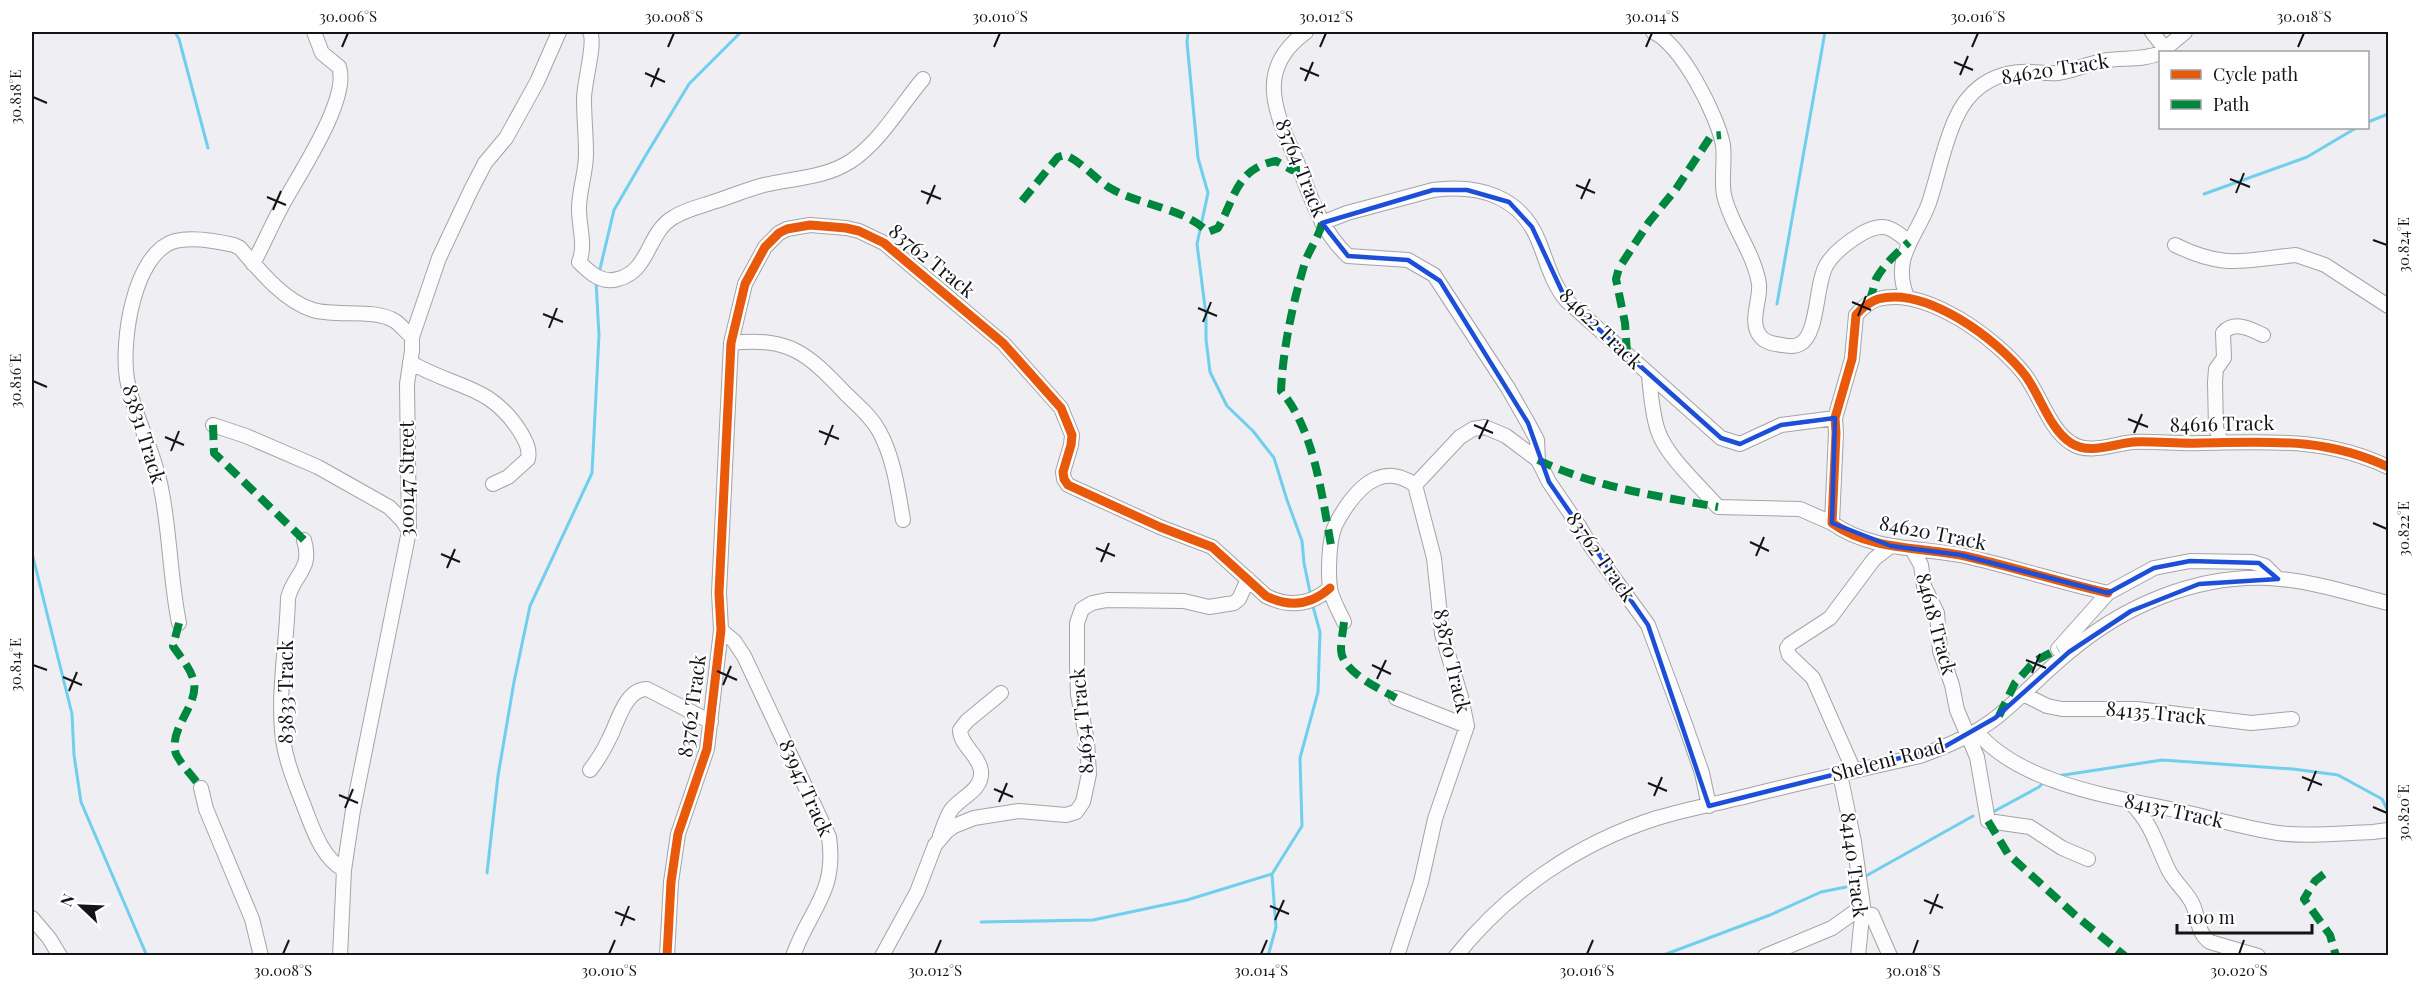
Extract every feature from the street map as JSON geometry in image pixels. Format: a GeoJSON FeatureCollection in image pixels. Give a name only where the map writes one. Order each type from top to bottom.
{"type":"FeatureCollection","features":[{"type":"Feature","properties":{"kind":"street"},"geometry":{"type":"LineString","coordinates":[[253,264],[283,204],[327,127],[340,84],[339,67],[322,53],[317,46],[314,32]]}},
{"type":"Feature","properties":{"kind":"street","name":"300147 Street"},"geometry":{"type":"LineString","coordinates":[[340,956],[344,870],[352,810],[409,531],[407,384],[412,337],[439,258],[471,190],[485,163],[507,138],[537,82],[558,32]]}},
{"type":"Feature","properties":{"kind":"street"},"geometry":{"type":"LineString","coordinates":[[590,32],[592,50],[587,66],[584,97],[586,154],[579,201],[579,220],[584,250],[579,262],[590,273],[603,280],[616,280],[630,276],[661,228],[671,218],[683,212],[763,186],[836,171],[868,148],[923,79]]}},
{"type":"Feature","properties":{"kind":"street","name":"83764 Track"},"geometry":{"type":"LineString","coordinates":[[1306,32],[1293,42],[1280,58],[1274,87],[1275,100],[1283,134],[1322,223],[1348,256],[1408,260],[1434,274],[1523,414],[1536,440],[1538,460]]}},
{"type":"Feature","properties":{"kind":"street"},"geometry":{"type":"LineString","coordinates":[[1653,32],[1670,43],[1683,58],[1717,125],[1723,147],[1724,195],[1756,269],[1759,286],[1756,324],[1763,339],[1777,345],[1788,346],[1800,344],[1806,339],[1812,327],[1822,274],[1836,253],[1871,229],[1880,226],[1887,227],[1909,242],[1901,265],[1901,275],[1907,297]]}},
{"type":"Feature","properties":{"kind":"street"},"geometry":{"type":"LineString","coordinates":[[2152,32],[2162,51]]}},
{"type":"Feature","properties":{"kind":"street"},"geometry":{"type":"LineString","coordinates":[[2163,51],[2185,32]]}},
{"type":"Feature","properties":{"kind":"street","name":"84620 Track"},"geometry":{"type":"LineString","coordinates":[[1909,242],[1927,209],[1954,120],[1970,94],[1978,87],[1989,80],[2020,72],[2067,71],[2103,61],[2138,58],[2159,53]]}},
{"type":"Feature","properties":{"kind":"street","name":"84622 Track"},"geometry":{"type":"LineString","coordinates":[[1322,223],[1347,213],[1433,189],[1467,190],[1498,196],[1515,205],[1532,227],[1551,277],[1566,300],[1721,438],[1734,444],[1746,442],[1781,425],[1834,418]]}},
{"type":"Feature","properties":{"kind":"street","name":"83762 Track"},"geometry":{"type":"LineString","coordinates":[[667,956],[671,882],[678,834],[707,750],[721,630],[719,593],[731,344],[745,284],[765,247],[779,233],[795,227],[810,225],[846,228],[874,237],[1004,343],[1061,408],[1072,435],[1063,472],[1068,485],[1160,527],[1212,547],[1266,596],[1275,600],[1303,604],[1312,601],[1330,588]]}},
{"type":"Feature","properties":{"kind":"street","name":"83831 Track"},"geometry":{"type":"LineString","coordinates":[[179,623],[160,485],[140,427],[127,378],[127,325],[135,295],[146,268],[155,254],[168,244],[187,240],[227,243],[240,248],[253,264],[293,299],[311,309],[327,313],[383,317],[394,321],[412,337]]}},
{"type":"Feature","properties":{"kind":"street"},"geometry":{"type":"LineString","coordinates":[[2175,245],[2226,262],[2304,256],[2325,265],[2388,306]]}},
{"type":"Feature","properties":{"kind":"street","name":"84616 Track"},"geometry":{"type":"LineString","coordinates":[[1834,418],[1852,359],[1856,315],[1866,305],[1877,299],[1907,297],[1942,310],[1979,332],[2012,360],[2030,382],[2054,424],[2067,440],[2076,446],[2086,449],[2133,442],[2266,440],[2311,443],[2350,451],[2388,466]]}},
{"type":"Feature","properties":{"kind":"street"},"geometry":{"type":"LineString","coordinates":[[2221,442],[2217,428],[2215,382],[2216,369],[2224,358],[2223,331],[2234,326],[2242,326],[2263,335]]}},
{"type":"Feature","properties":{"kind":"street"},"geometry":{"type":"LineString","coordinates":[[731,344],[753,341],[772,343],[803,353],[872,418],[889,457],[897,484],[903,520]]}},
{"type":"Feature","properties":{"kind":"street"},"geometry":{"type":"LineString","coordinates":[[410,362],[439,378],[480,392],[495,401],[517,427],[528,449],[528,459],[508,477],[493,484]]}},
{"type":"Feature","properties":{"kind":"street","name":"84620 Track"},"geometry":{"type":"LineString","coordinates":[[1649,376],[1654,419],[1665,447],[1718,507],[1800,509],[1845,531],[1891,546],[1983,560],[2108,593]]}},
{"type":"Feature","properties":{"kind":"street"},"geometry":{"type":"LineString","coordinates":[[1832,523],[1836,433],[1834,418]]}},
{"type":"Feature","properties":{"kind":"street"},"geometry":{"type":"LineString","coordinates":[[213,425],[246,436],[318,467],[389,507],[409,531]]}},
{"type":"Feature","properties":{"kind":"street","name":"83762 Track"},"geometry":{"type":"LineString","coordinates":[[1415,485],[1460,437],[1480,427],[1506,436],[1538,460],[1549,482],[1590,545],[1648,625],[1693,745],[1709,806]]}},
{"type":"Feature","properties":{"kind":"street"},"geometry":{"type":"LineString","coordinates":[[1344,622],[1330,588],[1333,531],[1341,515],[1354,495],[1371,480],[1395,476],[1415,485]]}},
{"type":"Feature","properties":{"kind":"street","name":"83870 Track"},"geometry":{"type":"LineString","coordinates":[[1397,956],[1421,882],[1441,799],[1467,726],[1461,697],[1442,634],[1434,558],[1415,485]]}},
{"type":"Feature","properties":{"kind":"street","name":"83833 Track"},"geometry":{"type":"LineString","coordinates":[[304,540],[308,559],[303,573],[292,586],[288,598],[283,675],[283,739],[288,765],[315,835],[335,865],[344,870]]}},
{"type":"Feature","properties":{"kind":"street","name":"84140 Track"},"geometry":{"type":"LineString","coordinates":[[1858,956],[1866,912],[1852,830],[1847,772],[1813,678],[1789,655],[1787,648],[1830,618],[1874,560],[1891,546]]}},
{"type":"Feature","properties":{"kind":"street","name":"84618 Track"},"geometry":{"type":"LineString","coordinates":[[1912,549],[1921,565],[1924,586],[1934,604],[1940,651],[1952,685],[1957,710],[1972,733],[1988,821],[2030,827],[2062,848],[2088,859]]}},
{"type":"Feature","properties":{"kind":"street"},"geometry":{"type":"LineString","coordinates":[[2058,649],[2108,593],[2154,568],[2190,561],[2259,563],[2271,570],[2278,579]]}},
{"type":"Feature","properties":{"kind":"street","name":"84634 Track"},"geometry":{"type":"LineString","coordinates":[[940,838],[954,826],[974,818],[1019,811],[1066,815],[1076,812],[1083,802],[1089,774],[1087,741],[1078,695],[1077,623],[1082,609],[1092,603],[1107,600],[1184,601],[1209,607],[1234,603],[1248,579]]}},
{"type":"Feature","properties":{"kind":"street","name":"Sheleni Road"},"geometry":{"type":"LineString","coordinates":[[1456,956],[1485,922],[1553,866],[1584,849],[1657,818],[1920,756],[1972,733],[1995,718],[2069,652],[2102,627],[2165,594],[2199,584],[2230,579],[2278,579],[2388,603]]}},
{"type":"Feature","properties":{"kind":"street","name":"83947 Track"},"geometry":{"type":"LineString","coordinates":[[721,630],[734,641],[744,656],[829,837],[832,854],[830,877],[793,956]]}},
{"type":"Feature","properties":{"kind":"street"},"geometry":{"type":"LineString","coordinates":[[590,770],[605,748],[625,706],[640,690],[647,689],[711,722]]}},
{"type":"Feature","properties":{"kind":"street"},"geometry":{"type":"LineString","coordinates":[[882,956],[917,892],[931,854],[952,809],[974,790],[981,779],[980,765],[960,736],[960,730],[1001,693]]}},
{"type":"Feature","properties":{"kind":"street","name":"84135 Track"},"geometry":{"type":"LineString","coordinates":[[2024,694],[2047,706],[2062,709],[2138,708],[2251,723],[2292,719]]}},
{"type":"Feature","properties":{"kind":"street"},"geometry":{"type":"LineString","coordinates":[[1396,698],[1467,726]]}},
{"type":"Feature","properties":{"kind":"street","name":"84137 Track"},"geometry":{"type":"LineString","coordinates":[[1972,733],[2020,765],[2081,790],[2129,802],[2279,833],[2388,830]]}},
{"type":"Feature","properties":{"kind":"street"},"geometry":{"type":"LineString","coordinates":[[201,788],[206,809],[252,919],[261,956]]}},
{"type":"Feature","properties":{"kind":"street"},"geometry":{"type":"LineString","coordinates":[[2129,802],[2149,825],[2168,870],[2192,903],[2202,935],[2211,942],[2259,956]]}},
{"type":"Feature","properties":{"kind":"street"},"geometry":{"type":"LineString","coordinates":[[1765,956],[1866,912],[1890,956]]}},
{"type":"Feature","properties":{"kind":"street"},"geometry":{"type":"LineString","coordinates":[[32,918],[50,938],[60,956]]}},
{"type":"Feature","properties":{"kind":"highlighted area"},"geometry":{"type":"Polygon","coordinates":[[[1433,190],[1467,190],[1509,202],[1532,227],[1566,300],[1721,438],[1740,444],[1781,425],[1835,418],[1832,523],[1891,546],[1961,555],[2108,593],[2154,568],[2190,561],[2259,563],[2278,579],[2199,584],[2131,611],[2069,652],[1995,718],[1944,747],[1709,806],[1648,625],[1549,482],[1528,423],[1440,281],[1408,260],[1348,256],[1322,223],[1433,190]]]}},
{"type":"Feature","properties":{"kind":"waterway"},"geometry":{"type":"LineString","coordinates":[[175,32],[179,39],[208,148]]}},
{"type":"Feature","properties":{"kind":"waterway"},"geometry":{"type":"LineString","coordinates":[[599,273],[614,210],[646,155],[689,84],[741,32]]}},
{"type":"Feature","properties":{"kind":"waterway"},"geometry":{"type":"LineString","coordinates":[[1188,32],[1198,158],[1208,193],[1197,244],[1210,372],[1227,406],[1253,431],[1274,458],[1302,541],[1311,597]]}},
{"type":"Feature","properties":{"kind":"waterway"},"geometry":{"type":"LineString","coordinates":[[1777,304],[1825,32]]}},
{"type":"Feature","properties":{"kind":"waterway"},"geometry":{"type":"LineString","coordinates":[[2369,122],[2388,114]]}},
{"type":"Feature","properties":{"kind":"waterway"},"geometry":{"type":"LineString","coordinates":[[2204,194],[2307,157],[2354,129]]}},
{"type":"Feature","properties":{"kind":"waterway"},"geometry":{"type":"LineString","coordinates":[[487,873],[498,776],[530,606],[592,473],[599,335],[596,282]]}},
{"type":"Feature","properties":{"kind":"waterway"},"geometry":{"type":"LineString","coordinates":[[32,553],[72,714],[74,755],[81,802],[147,956]]}},
{"type":"Feature","properties":{"kind":"waterway"},"geometry":{"type":"LineString","coordinates":[[981,922],[1093,920],[1187,900],[1272,874],[1302,826],[1300,758],[1318,692],[1320,632],[1312,603]]}},
{"type":"Feature","properties":{"kind":"waterway"},"geometry":{"type":"LineString","coordinates":[[2057,776],[2162,760],[2293,769],[2338,775],[2382,799],[2388,811]]}},
{"type":"Feature","properties":{"kind":"waterway"},"geometry":{"type":"LineString","coordinates":[[1991,813],[2044,782]]}},
{"type":"Feature","properties":{"kind":"waterway"},"geometry":{"type":"LineString","coordinates":[[1864,877],[1973,816]]}},
{"type":"Feature","properties":{"kind":"waterway"},"geometry":{"type":"LineString","coordinates":[[1268,956],[1276,927],[1272,875]]}},
{"type":"Feature","properties":{"kind":"waterway"},"geometry":{"type":"LineString","coordinates":[[1661,956],[1770,915],[1821,892],[1846,887]]}},
{"type":"Feature","properties":{"kind":"marked path"},"geometry":{"type":"LineString","coordinates":[[1627,353],[1625,323],[1616,279],[1619,268],[1711,136],[1721,135]]}},
{"type":"Feature","properties":{"kind":"marked path"},"geometry":{"type":"LineString","coordinates":[[1022,201],[1058,157],[1065,155],[1110,188],[1186,217],[1208,232],[1218,228],[1238,186],[1252,170],[1276,161],[1292,170],[1300,170]]}},
{"type":"Feature","properties":{"kind":"marked path"},"geometry":{"type":"LineString","coordinates":[[1322,223],[1305,262],[1296,293],[1286,342],[1281,391],[1301,424],[1309,444],[1320,485],[1331,545]]}},
{"type":"Feature","properties":{"kind":"marked path"},"geometry":{"type":"LineString","coordinates":[[1868,302],[1879,274],[1909,242]]}},
{"type":"Feature","properties":{"kind":"marked path"},"geometry":{"type":"LineString","coordinates":[[213,425],[214,453],[304,540]]}},
{"type":"Feature","properties":{"kind":"marked path"},"geometry":{"type":"LineString","coordinates":[[1538,460],[1604,484],[1718,507]]}},
{"type":"Feature","properties":{"kind":"marked path"},"geometry":{"type":"LineString","coordinates":[[1344,622],[1341,650],[1348,666],[1363,679],[1396,698]]}},
{"type":"Feature","properties":{"kind":"marked path"},"geometry":{"type":"LineString","coordinates":[[179,623],[173,646],[191,673],[194,692],[176,736],[176,754],[201,788]]}},
{"type":"Feature","properties":{"kind":"marked path"},"geometry":{"type":"LineString","coordinates":[[1999,716],[2015,683],[2035,661],[2058,649]]}},
{"type":"Feature","properties":{"kind":"marked path"},"geometry":{"type":"LineString","coordinates":[[1988,821],[2008,854],[2075,915],[2125,956]]}},
{"type":"Feature","properties":{"kind":"marked path"},"geometry":{"type":"LineString","coordinates":[[2324,874],[2315,881],[2304,899],[2330,935],[2336,956]]}},
{"type":"Feature","properties":{"kind":"cycle path"},"geometry":{"type":"LineString","coordinates":[[667,956],[671,882],[678,834],[707,749],[721,630],[719,593],[731,343],[745,284],[765,247],[779,233],[787,229],[810,225],[846,228],[859,231],[884,243],[1003,343],[1061,408],[1072,435],[1063,472],[1068,485],[1160,527],[1212,547],[1266,596],[1275,600],[1300,603],[1315,598],[1330,588]]}},
{"type":"Feature","properties":{"kind":"cycle path"},"geometry":{"type":"LineString","coordinates":[[2108,593],[1965,556],[1897,547],[1863,539],[1832,523],[1835,418],[1852,359],[1856,315],[1863,308],[1878,299],[1897,297],[1917,300],[1959,319],[1979,332],[2013,361],[2025,375],[2057,430],[2071,443],[2078,446],[2101,448],[2133,442],[2296,443],[2342,450],[2388,467]]}}]}
